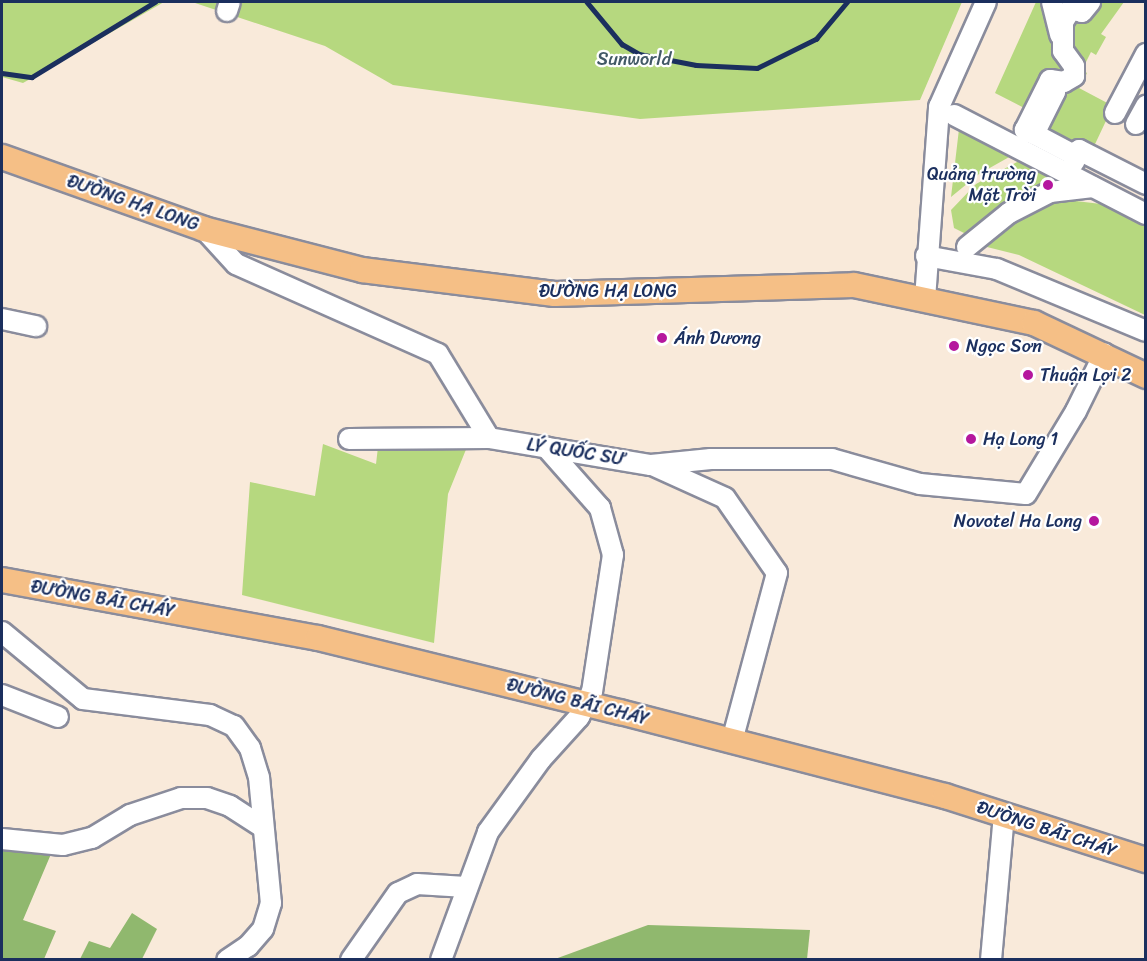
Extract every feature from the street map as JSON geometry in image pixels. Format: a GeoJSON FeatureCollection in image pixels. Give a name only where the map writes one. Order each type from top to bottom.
{"type":"FeatureCollection","features":[{"type":"Feature","properties":{"kind":"main road","name":"ĐƯỜNG HẠ LONG"},"geometry":{"type":"LineString","coordinates":[[2,157],[204,229],[362,270],[555,294],[854,285],[1034,323],[1104,354],[1146,376]]}},
{"type":"Feature","properties":{"kind":"main road","name":"ĐƯỜNG BÃI CHÁY"},"geometry":{"type":"LineString","coordinates":[[2,580],[318,638],[945,796],[1146,860]]}},
{"type":"Feature","properties":{"kind":"street"},"geometry":{"type":"LineString","coordinates":[[925,299],[926,256],[939,107],[986,2]]}},
{"type":"Feature","properties":{"kind":"street"},"geometry":{"type":"LineString","coordinates":[[1052,2],[1066,59],[1074,66],[1074,76],[1064,82],[1055,78],[1048,84],[1025,130],[1028,132],[1050,90],[1054,92],[1034,134],[1076,156]]}},
{"type":"Feature","properties":{"kind":"street"},"geometry":{"type":"LineString","coordinates":[[1060,35],[1070,5],[1083,12],[1090,2]]}},
{"type":"Feature","properties":{"kind":"street"},"geometry":{"type":"LineString","coordinates":[[1131,115],[1146,54]]}},
{"type":"Feature","properties":{"kind":"street"},"geometry":{"type":"LineString","coordinates":[[1131,115],[1146,78]]}},
{"type":"Feature","properties":{"kind":"street"},"geometry":{"type":"LineString","coordinates":[[954,115],[1146,214]]}},
{"type":"Feature","properties":{"kind":"street"},"geometry":{"type":"LineString","coordinates":[[1069,175],[1078,150],[1137,180],[1117,200]]}},
{"type":"Feature","properties":{"kind":"street"},"geometry":{"type":"LineString","coordinates":[[967,247],[1009,213],[1050,192],[1093,187]]}},
{"type":"Feature","properties":{"kind":"street"},"geometry":{"type":"LineString","coordinates":[[204,229],[236,264],[438,354],[489,438]]}},
{"type":"Feature","properties":{"kind":"street"},"geometry":{"type":"LineString","coordinates":[[926,256],[997,269],[1146,332]]}},
{"type":"Feature","properties":{"kind":"street"},"geometry":{"type":"LineString","coordinates":[[2,319],[36,326]]}},
{"type":"Feature","properties":{"kind":"street","name":"LÝ QUỐC SƯ"},"geometry":{"type":"LineString","coordinates":[[349,439],[489,438],[651,465],[711,459],[832,459],[920,484],[1026,494],[1076,411],[1104,354]]}},
{"type":"Feature","properties":{"kind":"street"},"geometry":{"type":"LineString","coordinates":[[441,960],[488,832],[502,810],[586,704],[592,692],[613,555],[600,508],[546,447]]}},
{"type":"Feature","properties":{"kind":"street"},"geometry":{"type":"LineString","coordinates":[[651,465],[725,498],[777,573],[732,741]]}},
{"type":"Feature","properties":{"kind":"street"},"geometry":{"type":"LineString","coordinates":[[2,632],[83,699],[210,715],[234,726],[250,748],[259,777],[261,826],[269,860],[271,903],[263,928],[248,946],[227,960]]}},
{"type":"Feature","properties":{"kind":"street"},"geometry":{"type":"LineString","coordinates":[[2,695],[58,717]]}},
{"type":"Feature","properties":{"kind":"street"},"geometry":{"type":"LineString","coordinates":[[2,839],[63,845],[92,838],[130,815],[182,798],[207,798],[230,806],[261,826]]}},
{"type":"Feature","properties":{"kind":"street"},"geometry":{"type":"LineString","coordinates":[[991,960],[1004,815]]}},
{"type":"Feature","properties":{"kind":"street"},"geometry":{"type":"LineString","coordinates":[[351,960],[398,892],[417,884],[466,887]]}},
{"type":"Feature","properties":{"kind":"green space"},"geometry":{"type":"Polygon","coordinates":[[[2,2],[164,2],[23,83],[2,77],[2,2]]]}},
{"type":"Feature","properties":{"kind":"green space","name":"Sunworld"},"geometry":{"type":"Polygon","coordinates":[[[192,2],[962,2],[920,100],[640,119],[393,85],[325,46],[192,2]]]}},
{"type":"Feature","properties":{"kind":"green space"},"geometry":{"type":"Polygon","coordinates":[[[1036,2],[1124,2],[1101,34],[1106,37],[1096,55],[1091,52],[1082,70],[1087,73],[1079,88],[1113,106],[1088,159],[1037,132],[1030,111],[995,93],[1036,2]]]}},
{"type":"Feature","properties":{"kind":"green space"},"geometry":{"type":"Polygon","coordinates":[[[959,129],[1011,156],[979,174],[951,197],[959,129]]]}},
{"type":"Feature","properties":{"kind":"green space"},"geometry":{"type":"Polygon","coordinates":[[[1019,161],[1048,176],[1053,180],[1050,185],[1004,204],[970,236],[954,228],[951,210],[976,184],[1019,161]]]}},
{"type":"Feature","properties":{"kind":"green space"},"geometry":{"type":"Polygon","coordinates":[[[1059,199],[1101,204],[1145,224],[1145,315],[1019,255],[979,245],[1012,218],[1059,199]]]}},
{"type":"Feature","properties":{"kind":"green space"},"geometry":{"type":"Polygon","coordinates":[[[323,444],[376,464],[378,447],[467,447],[448,494],[434,643],[242,595],[250,482],[315,496],[323,444]]]}},
{"type":"Feature","properties":{"kind":"green space"},"geometry":{"type":"Polygon","coordinates":[[[2,839],[51,854],[23,920],[56,931],[44,959],[2,959],[2,839]]]}},
{"type":"Feature","properties":{"kind":"green space"},"geometry":{"type":"Polygon","coordinates":[[[132,913],[157,929],[142,959],[80,959],[89,941],[110,948],[132,913]]]}},
{"type":"Feature","properties":{"kind":"green space"},"geometry":{"type":"Polygon","coordinates":[[[648,925],[810,930],[807,959],[555,959],[648,925]]]}},
{"type":"Feature","properties":{"kind":"railway"},"geometry":{"type":"LineString","coordinates":[[2,73],[32,77],[155,2]]}},
{"type":"Feature","properties":{"kind":"railway"},"geometry":{"type":"LineString","coordinates":[[587,2],[622,44],[639,54],[696,65],[757,68],[816,39],[847,2]]}},
{"type":"Feature","properties":{"kind":"place","name":"Quảng trường Mặt Trời"},"geometry":{"type":"Point","coordinates":[1048,185]}},
{"type":"Feature","properties":{"kind":"place","name":"Ánh Dương"},"geometry":{"type":"Point","coordinates":[662,338]}},
{"type":"Feature","properties":{"kind":"place","name":"Ngọc Sơn"},"geometry":{"type":"Point","coordinates":[954,346]}},
{"type":"Feature","properties":{"kind":"place","name":"Thuận Lợi 2"},"geometry":{"type":"Point","coordinates":[1028,375]}},
{"type":"Feature","properties":{"kind":"place","name":"Hạ Long 1"},"geometry":{"type":"Point","coordinates":[971,439]}},
{"type":"Feature","properties":{"kind":"place","name":"Novotel Ha Long"},"geometry":{"type":"Point","coordinates":[1094,521]}}]}
